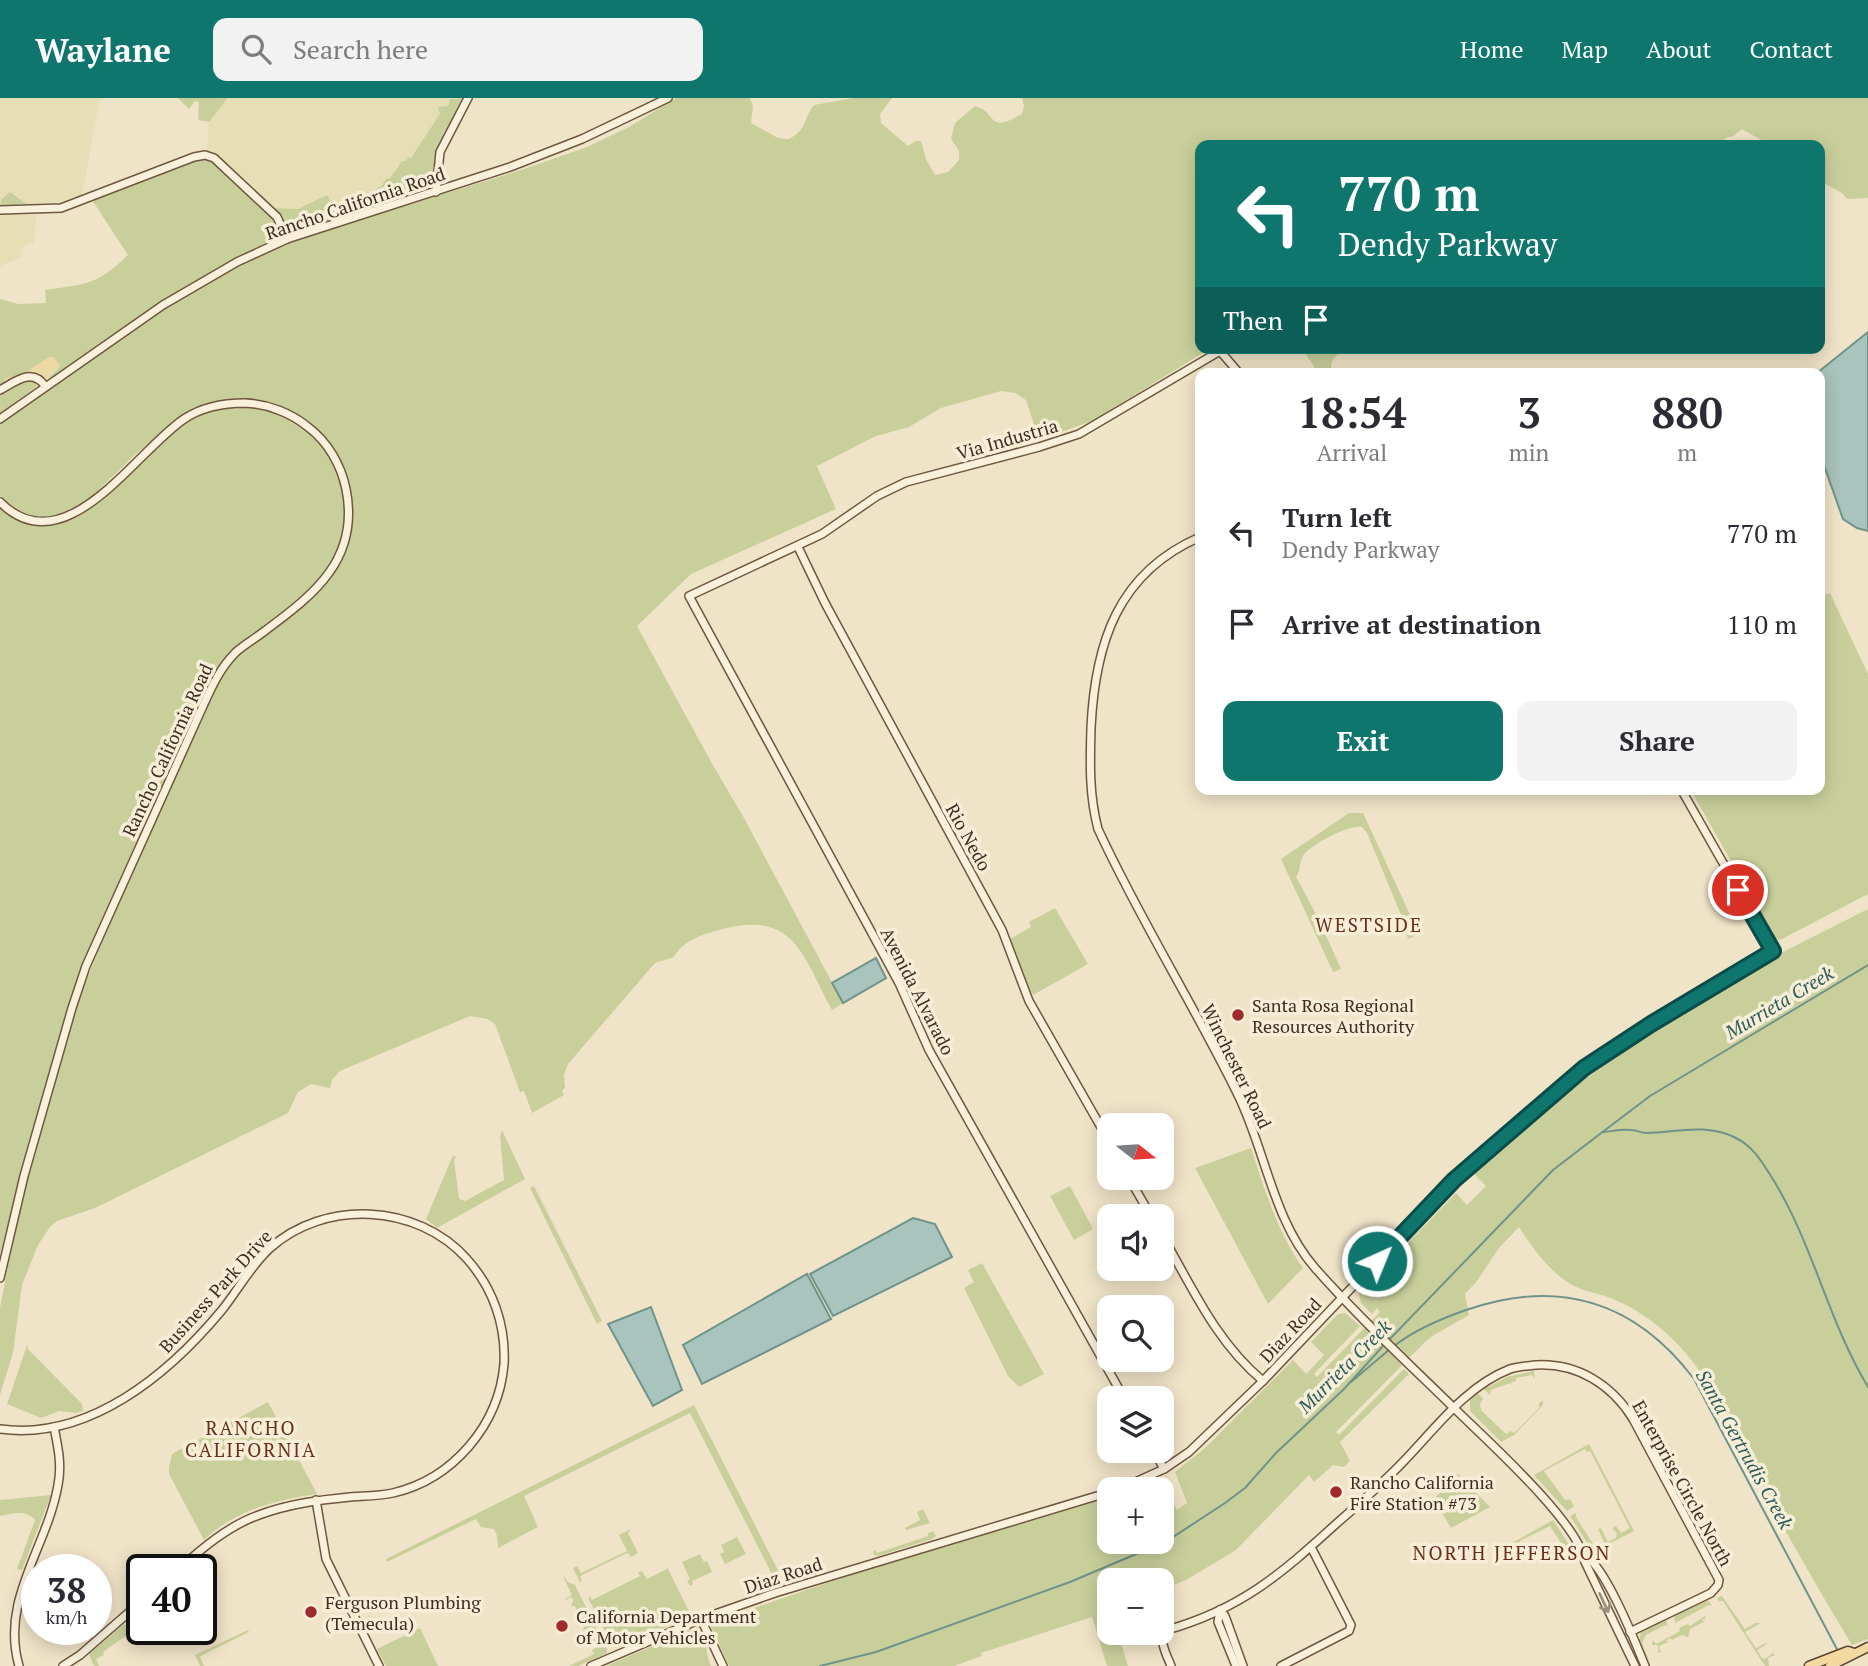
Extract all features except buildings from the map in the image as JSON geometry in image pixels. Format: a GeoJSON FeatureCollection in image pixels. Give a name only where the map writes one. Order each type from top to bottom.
{"type":"FeatureCollection","features":[{"type":"Feature","properties":{"kind":"main road"},"geometry":{"type":"LineString","coordinates":[[1809,1666],[1850,1658],[1849,1653],[1868,1647]]}},
{"type":"Feature","properties":{"kind":"street"},"geometry":{"type":"LineString","coordinates":[[436,192],[440,152],[468,98]]}},
{"type":"Feature","properties":{"kind":"street","name":"Rancho California Road"},"geometry":{"type":"LineString","coordinates":[[0,419],[188,289],[237,262],[287,239],[551,152],[668,98]]}},
{"type":"Feature","properties":{"kind":"street"},"geometry":{"type":"LineString","coordinates":[[0,210],[61,208],[205,155],[214,158],[277,217],[287,239]]}},
{"type":"Feature","properties":{"kind":"street","name":"Via Industria"},"geometry":{"type":"LineString","coordinates":[[689,596],[798,547],[877,496],[906,482],[1030,450],[1079,434],[1215,354]]}},
{"type":"Feature","properties":{"kind":"street","name":"Via Industria"},"geometry":{"type":"LineString","coordinates":[[1223,354],[1235,368]]}},
{"type":"Feature","properties":{"kind":"street"},"geometry":{"type":"LineString","coordinates":[[0,390],[29,376],[39,378],[45,386]]}},
{"type":"Feature","properties":{"kind":"street","name":"Rancho California Road"},"geometry":{"type":"LineString","coordinates":[[0,502],[15,514],[32,521],[49,522],[68,518],[88,505],[186,418],[216,406],[248,403],[287,414],[314,432],[328,447],[341,471],[348,506],[344,543],[328,576],[302,603],[234,654],[215,680],[203,706],[86,966],[24,1176],[0,1278]]}},
{"type":"Feature","properties":{"kind":"street","name":"Winchester Road"},"geometry":{"type":"LineString","coordinates":[[1195,540],[1169,554],[1139,580],[1119,607],[1106,635],[1098,662],[1089,772],[1098,829],[1238,1095],[1289,1229],[1308,1260],[1545,1500],[1584,1554],[1591,1559],[1645,1666]]}},
{"type":"Feature","properties":{"kind":"street","name":"Rio Nedo"},"geometry":{"type":"LineString","coordinates":[[798,547],[825,603],[1002,930],[1029,1001],[1097,1120]]}},
{"type":"Feature","properties":{"kind":"street","name":"Avenida Alvarado"},"geometry":{"type":"LineString","coordinates":[[689,596],[897,979],[929,1050],[1117,1386]]}},
{"type":"Feature","properties":{"kind":"street","name":"Diaz Road"},"geometry":{"type":"LineString","coordinates":[[1146,1477],[1189,1452],[1263,1381],[1454,1180],[1584,1068],[1651,1024],[1773,951],[1684,795]]}},
{"type":"Feature","properties":{"kind":"street","name":"Business Park Drive"},"geometry":{"type":"LineString","coordinates":[[0,1429],[54,1427],[87,1417],[155,1378],[187,1349],[269,1250],[285,1237],[316,1222],[351,1214],[383,1215],[421,1226],[442,1237],[462,1254],[479,1274],[492,1297],[499,1315],[504,1358],[495,1404],[485,1424],[459,1458],[421,1483],[393,1493],[316,1500],[291,1505],[248,1520],[225,1531],[197,1554]]}},
{"type":"Feature","properties":{"kind":"street"},"geometry":{"type":"LineString","coordinates":[[1174,1257],[1219,1334],[1236,1356],[1263,1381]]}},
{"type":"Feature","properties":{"kind":"street","name":"Enterprise Circle North"},"geometry":{"type":"LineString","coordinates":[[1454,1409],[1479,1385],[1502,1372],[1514,1367],[1542,1365],[1585,1374],[1616,1396],[1626,1407],[1719,1580],[1718,1586],[1711,1593],[1630,1632]]}},
{"type":"Feature","properties":{"kind":"street"},"geometry":{"type":"LineString","coordinates":[[1171,1666],[1161,1638],[1163,1633],[1244,1599],[1266,1585],[1396,1469],[1454,1409]]}},
{"type":"Feature","properties":{"kind":"street"},"geometry":{"type":"LineString","coordinates":[[19,1666],[13,1632],[16,1611],[22,1586],[51,1513],[59,1485],[61,1459],[54,1427]]}},
{"type":"Feature","properties":{"kind":"street"},"geometry":{"type":"LineString","coordinates":[[1161,1463],[1164,1469]]}},
{"type":"Feature","properties":{"kind":"street","name":"Diaz Road"},"geometry":{"type":"LineString","coordinates":[[592,1666],[702,1619],[874,1562],[1097,1496]]}},
{"type":"Feature","properties":{"kind":"street"},"geometry":{"type":"LineString","coordinates":[[316,1500],[326,1559],[379,1666]]}},
{"type":"Feature","properties":{"kind":"street"},"geometry":{"type":"LineString","coordinates":[[1281,1666],[1349,1631],[1350,1619],[1311,1547]]}},
{"type":"Feature","properties":{"kind":"street","name":"Winchester Road"},"geometry":{"type":"LineString","coordinates":[[1584,1554],[1585,1563],[1635,1666]]}},
{"type":"Feature","properties":{"kind":"street"},"geometry":{"type":"LineString","coordinates":[[1220,1610],[1218,1622],[1236,1666]]}},
{"type":"Feature","properties":{"kind":"street"},"geometry":{"type":"LineString","coordinates":[[1220,1610],[1225,1616],[1243,1666]]}},
{"type":"Feature","properties":{"kind":"street"},"geometry":{"type":"LineString","coordinates":[[63,1666],[80,1655],[126,1615]]}},
{"type":"Feature","properties":{"kind":"street"},"geometry":{"type":"LineString","coordinates":[[702,1619],[723,1666]]}},
{"type":"Feature","properties":{"kind":"shaded area"},"geometry":{"type":"Polygon","coordinates":[[[0,98],[100,98],[82,195],[59,202],[27,204],[15,194],[4,195],[0,200],[0,98]]]}},
{"type":"Feature","properties":{"kind":"shaded area"},"geometry":{"type":"Polygon","coordinates":[[[228,98],[453,98],[411,158],[397,166],[389,179],[385,178],[381,188],[377,187],[356,202],[346,200],[332,203],[327,195],[298,209],[270,208],[214,153],[207,152],[209,122],[228,98]]]}},
{"type":"Feature","properties":{"kind":"shaded area"},"geometry":{"type":"Polygon","coordinates":[[[0,215],[35,215],[36,220],[34,242],[23,247],[21,257],[0,266],[0,215]]]}},
{"type":"Feature","properties":{"kind":"green space"},"geometry":{"type":"Polygon","coordinates":[[[178,98],[228,98],[209,122],[198,120],[199,102],[195,101],[189,109],[178,98]]]}},
{"type":"Feature","properties":{"kind":"green space"},"geometry":{"type":"Polygon","coordinates":[[[466,98],[437,152],[433,183],[427,191],[296,233],[270,208],[298,209],[327,195],[331,202],[336,204],[366,196],[381,187],[402,161],[411,158],[440,114],[438,107],[448,106],[450,99],[466,98]]]}},
{"type":"Feature","properties":{"kind":"green space"},"geometry":{"type":"Polygon","coordinates":[[[676,98],[750,98],[753,106],[751,123],[778,138],[789,139],[802,127],[814,105],[853,98],[892,98],[880,114],[881,123],[908,146],[921,141],[926,159],[935,175],[948,172],[959,160],[959,151],[951,139],[955,123],[975,106],[997,122],[1011,120],[1022,114],[1022,98],[1868,98],[1868,198],[1847,199],[1825,184],[1825,140],[1761,140],[1742,129],[1724,140],[1195,140],[1195,354],[1201,354],[1092,421],[1039,440],[1026,400],[1015,393],[1001,391],[941,408],[909,427],[876,436],[817,466],[815,462],[836,509],[691,574],[637,626],[843,1003],[832,1010],[803,955],[793,942],[780,932],[764,926],[744,925],[699,937],[682,947],[674,957],[655,963],[568,1064],[564,1075],[564,1095],[532,1113],[524,1091],[520,1092],[495,1024],[487,1019],[470,1016],[340,1071],[332,1080],[330,1088],[311,1084],[298,1092],[288,1113],[95,1208],[57,1221],[50,1227],[38,1245],[22,1285],[13,1353],[0,1395],[0,1308],[8,1266],[30,1167],[79,999],[163,802],[223,673],[238,655],[316,595],[329,580],[347,545],[352,525],[352,495],[344,468],[330,444],[311,425],[288,411],[262,402],[234,400],[205,405],[175,421],[74,510],[52,517],[30,516],[19,512],[0,496],[0,425],[5,418],[190,292],[260,255],[311,235],[521,170],[587,147],[629,127],[676,98]]]}},
{"type":"Feature","properties":{"kind":"green space"},"geometry":{"type":"Polygon","coordinates":[[[206,157],[216,162],[273,218],[274,225],[271,230],[277,240],[190,284],[51,379],[48,378],[60,366],[20,376],[0,388],[0,299],[18,304],[46,303],[45,290],[82,284],[108,272],[128,255],[92,200],[206,157]]]}},
{"type":"Feature","properties":{"kind":"green space"},"geometry":{"type":"Polygon","coordinates":[[[10,192],[27,204],[0,205],[1,199],[10,192]]]}},
{"type":"Feature","properties":{"kind":"green space"},"geometry":{"type":"Polygon","coordinates":[[[1306,354],[1338,354],[1332,361],[1331,368],[1315,368],[1306,354]]]}},
{"type":"Feature","properties":{"kind":"green space"},"geometry":{"type":"Polygon","coordinates":[[[32,379],[37,383],[36,387],[0,414],[0,394],[32,379]]]}},
{"type":"Feature","properties":{"kind":"green space"},"geometry":{"type":"Polygon","coordinates":[[[232,407],[271,412],[295,423],[316,439],[336,471],[343,493],[345,509],[342,540],[331,565],[314,586],[225,658],[209,681],[89,947],[65,1017],[0,1254],[0,507],[18,519],[37,524],[57,524],[77,518],[182,425],[204,413],[232,407]]]}},
{"type":"Feature","properties":{"kind":"green space"},"geometry":{"type":"Polygon","coordinates":[[[1830,593],[1868,674],[1868,894],[1780,940],[1775,938],[1693,795],[1825,795],[1825,595],[1830,593]]]}},
{"type":"Feature","properties":{"kind":"green space"},"geometry":{"type":"Polygon","coordinates":[[[1349,813],[1363,813],[1419,934],[1408,939],[1404,922],[1367,833],[1362,827],[1340,832],[1307,851],[1296,877],[1341,969],[1333,972],[1281,859],[1349,813]]]}},
{"type":"Feature","properties":{"kind":"green space"},"geometry":{"type":"Polygon","coordinates":[[[1055,908],[1088,964],[1033,995],[1010,939],[1031,927],[1029,922],[1055,908]]]}},
{"type":"Feature","properties":{"kind":"green space"},"geometry":{"type":"Polygon","coordinates":[[[1868,909],[1868,1639],[1852,1645],[1809,1573],[1707,1384],[1682,1349],[1639,1312],[1619,1301],[1581,1289],[1564,1280],[1542,1259],[1519,1227],[1499,1248],[1465,1294],[1469,1315],[1425,1342],[1336,1432],[1339,1435],[1404,1369],[1409,1374],[1340,1442],[1350,1461],[1344,1467],[1333,1465],[1314,1482],[1309,1475],[1236,1550],[1174,1585],[1174,1568],[1097,1568],[1097,1633],[1092,1617],[981,1653],[982,1656],[954,1666],[729,1666],[711,1627],[713,1622],[1080,1502],[1097,1500],[1097,1554],[1174,1554],[1174,1505],[1177,1510],[1187,1503],[1175,1472],[1205,1448],[1293,1360],[1306,1374],[1324,1355],[1311,1342],[1338,1314],[1345,1313],[1360,1326],[1314,1374],[1317,1377],[1380,1312],[1377,1308],[1372,1314],[1361,1303],[1359,1294],[1456,1193],[1467,1205],[1486,1186],[1474,1174],[1561,1096],[1636,1043],[1775,956],[1868,909]]]}},
{"type":"Feature","properties":{"kind":"green space"},"geometry":{"type":"Polygon","coordinates":[[[502,1130],[525,1179],[437,1228],[426,1219],[453,1155],[457,1158],[454,1159],[459,1199],[465,1201],[504,1180],[500,1136],[502,1130]]]}},
{"type":"Feature","properties":{"kind":"green space"},"geometry":{"type":"Polygon","coordinates":[[[1251,1148],[1279,1225],[1303,1268],[1268,1304],[1195,1168],[1251,1148]]]}},
{"type":"Feature","properties":{"kind":"green space"},"geometry":{"type":"Polygon","coordinates":[[[534,1186],[602,1321],[597,1324],[530,1188],[534,1186]]]}},
{"type":"Feature","properties":{"kind":"green space"},"geometry":{"type":"Polygon","coordinates":[[[1070,1186],[1093,1229],[1074,1240],[1050,1196],[1070,1186]]]}},
{"type":"Feature","properties":{"kind":"green space"},"geometry":{"type":"Polygon","coordinates":[[[982,1263],[1044,1374],[1019,1387],[1008,1376],[964,1288],[974,1282],[968,1270],[982,1263]]]}},
{"type":"Feature","properties":{"kind":"green space"},"geometry":{"type":"Polygon","coordinates":[[[27,1345],[82,1404],[83,1411],[59,1411],[41,1418],[7,1404],[27,1345]]]}},
{"type":"Feature","properties":{"kind":"green space"},"geometry":{"type":"Polygon","coordinates":[[[1534,1371],[1535,1379],[1532,1375],[1516,1378],[1516,1381],[1491,1390],[1490,1395],[1484,1389],[1507,1377],[1534,1371]]]}},
{"type":"Feature","properties":{"kind":"green space"},"geometry":{"type":"Polygon","coordinates":[[[1478,1393],[1483,1399],[1481,1410],[1506,1434],[1511,1431],[1514,1433],[1540,1407],[1538,1405],[1541,1401],[1543,1405],[1514,1435],[1501,1442],[1470,1411],[1470,1400],[1478,1393]]]}},
{"type":"Feature","properties":{"kind":"green space"},"geometry":{"type":"Polygon","coordinates":[[[268,1402],[317,1494],[257,1508],[229,1521],[204,1540],[169,1474],[172,1454],[268,1402]]]}},
{"type":"Feature","properties":{"kind":"green space"},"geometry":{"type":"Polygon","coordinates":[[[694,1405],[785,1584],[789,1585],[779,1588],[690,1413],[524,1496],[538,1527],[498,1548],[494,1529],[481,1527],[476,1519],[387,1562],[386,1559],[694,1405]]]}},
{"type":"Feature","properties":{"kind":"green space"},"geometry":{"type":"Polygon","coordinates":[[[1589,1444],[1634,1531],[1593,1552],[1570,1516],[1576,1513],[1595,1547],[1605,1544],[1598,1529],[1601,1528],[1608,1542],[1616,1538],[1617,1533],[1612,1528],[1616,1526],[1621,1533],[1630,1528],[1590,1451],[1585,1449],[1544,1471],[1565,1500],[1570,1499],[1574,1506],[1567,1511],[1534,1475],[1589,1444]]]}},
{"type":"Feature","properties":{"kind":"green space"},"geometry":{"type":"Polygon","coordinates":[[[1458,1474],[1490,1507],[1451,1528],[1434,1499],[1458,1474]]]}},
{"type":"Feature","properties":{"kind":"green space"},"geometry":{"type":"Polygon","coordinates":[[[51,1495],[28,1554],[23,1554],[35,1520],[23,1513],[0,1516],[0,1500],[51,1495]]]}},
{"type":"Feature","properties":{"kind":"green space"},"geometry":{"type":"Polygon","coordinates":[[[923,1509],[930,1523],[906,1530],[905,1528],[920,1520],[917,1512],[923,1509]]]}},
{"type":"Feature","properties":{"kind":"green space"},"geometry":{"type":"Polygon","coordinates":[[[1553,1520],[1573,1551],[1567,1552],[1550,1526],[1520,1541],[1520,1547],[1516,1550],[1512,1543],[1553,1520]]]}},
{"type":"Feature","properties":{"kind":"green space"},"geometry":{"type":"Polygon","coordinates":[[[631,1529],[628,1533],[638,1553],[631,1557],[628,1553],[625,1554],[580,1576],[580,1582],[573,1568],[577,1566],[581,1573],[627,1551],[619,1535],[631,1529]]]}},
{"type":"Feature","properties":{"kind":"green space"},"geometry":{"type":"Polygon","coordinates":[[[934,1531],[936,1536],[932,1539],[874,1555],[875,1550],[877,1553],[928,1536],[928,1533],[934,1531]]]}},
{"type":"Feature","properties":{"kind":"green space"},"geometry":{"type":"Polygon","coordinates":[[[737,1537],[746,1554],[725,1564],[720,1554],[724,1552],[721,1545],[737,1537]]]}},
{"type":"Feature","properties":{"kind":"green space"},"geometry":{"type":"Polygon","coordinates":[[[700,1554],[712,1572],[692,1581],[690,1586],[687,1581],[690,1579],[682,1562],[700,1554]]]}},
{"type":"Feature","properties":{"kind":"green space"},"geometry":{"type":"Polygon","coordinates":[[[666,1565],[692,1617],[613,1647],[588,1598],[590,1596],[592,1600],[640,1576],[638,1572],[642,1571],[647,1579],[667,1569],[666,1565]]]}},
{"type":"Feature","properties":{"kind":"green space"},"geometry":{"type":"Polygon","coordinates":[[[562,1574],[568,1582],[575,1585],[607,1649],[607,1653],[578,1666],[569,1666],[594,1654],[592,1650],[597,1647],[587,1629],[583,1630],[584,1625],[575,1606],[571,1606],[574,1599],[565,1599],[572,1595],[562,1574]]]}},
{"type":"Feature","properties":{"kind":"green space"},"geometry":{"type":"Polygon","coordinates":[[[1722,1596],[1745,1629],[1755,1623],[1761,1623],[1745,1632],[1756,1648],[1767,1644],[1757,1650],[1762,1658],[1765,1659],[1773,1653],[1775,1655],[1768,1658],[1769,1666],[1765,1666],[1723,1601],[1717,1598],[1722,1596]]]}},
{"type":"Feature","properties":{"kind":"green space"},"geometry":{"type":"Polygon","coordinates":[[[1708,1600],[1712,1606],[1709,1605],[1675,1623],[1674,1616],[1708,1600]]]}},
{"type":"Feature","properties":{"kind":"green space"},"geometry":{"type":"Polygon","coordinates":[[[1705,1616],[1702,1620],[1704,1622],[1690,1629],[1688,1637],[1682,1635],[1672,1640],[1670,1638],[1659,1646],[1661,1652],[1657,1653],[1659,1650],[1657,1645],[1652,1645],[1653,1640],[1656,1644],[1680,1631],[1679,1628],[1688,1624],[1690,1626],[1705,1616]]]}},
{"type":"Feature","properties":{"kind":"green space"},"geometry":{"type":"Polygon","coordinates":[[[1666,1620],[1668,1628],[1666,1625],[1646,1635],[1642,1643],[1651,1666],[1639,1641],[1641,1632],[1666,1620]]]}},
{"type":"Feature","properties":{"kind":"green space"},"geometry":{"type":"Polygon","coordinates":[[[124,1624],[126,1626],[126,1636],[103,1652],[104,1655],[96,1659],[99,1666],[94,1666],[89,1654],[100,1645],[112,1645],[112,1634],[124,1624]]]}},
{"type":"Feature","properties":{"kind":"green space"},"geometry":{"type":"Polygon","coordinates":[[[701,1627],[703,1632],[711,1666],[606,1666],[701,1627]]]}},
{"type":"Feature","properties":{"kind":"green space"},"geometry":{"type":"Polygon","coordinates":[[[420,1628],[438,1666],[386,1666],[377,1649],[420,1628]]]}},
{"type":"Feature","properties":{"kind":"green space"},"geometry":{"type":"Polygon","coordinates":[[[248,1630],[249,1632],[202,1655],[200,1657],[204,1666],[200,1666],[195,1655],[248,1630]]]}},
{"type":"Feature","properties":{"kind":"green space"},"geometry":{"type":"Polygon","coordinates":[[[1101,1645],[1122,1645],[1128,1666],[1107,1666],[1101,1645]]]}},
{"type":"Feature","properties":{"kind":"sand"},"geometry":{"type":"Polygon","coordinates":[[[49,357],[54,357],[60,366],[50,374],[49,379],[29,374],[1,387],[5,378],[20,376],[49,357]]]}},
{"type":"Feature","properties":{"kind":"water"},"geometry":{"type":"Polygon","coordinates":[[[1868,332],[1868,531],[1843,519],[1825,468],[1823,368],[1868,332]]]}},
{"type":"Feature","properties":{"kind":"water"},"geometry":{"type":"Polygon","coordinates":[[[876,958],[886,978],[843,1003],[832,983],[876,958]]]}},
{"type":"Feature","properties":{"kind":"water"},"geometry":{"type":"Polygon","coordinates":[[[913,1218],[935,1224],[952,1257],[833,1316],[810,1274],[913,1218]]]}},
{"type":"Feature","properties":{"kind":"water"},"geometry":{"type":"Polygon","coordinates":[[[807,1274],[831,1319],[702,1384],[683,1345],[807,1274]]]}},
{"type":"Feature","properties":{"kind":"water"},"geometry":{"type":"Polygon","coordinates":[[[651,1307],[682,1390],[653,1406],[608,1324],[651,1307]]]}},
{"type":"Feature","properties":{"kind":"waterway","name":"Murrieta Creek"},"geometry":{"type":"LineString","coordinates":[[1387,1342],[1553,1170],[1650,1096],[1868,965]]}},
{"type":"Feature","properties":{"kind":"waterway"},"geometry":{"type":"LineString","coordinates":[[1604,1132],[1714,1131],[1736,1138],[1751,1149],[1784,1198],[1841,1334],[1868,1387]]}},
{"type":"Feature","properties":{"kind":"waterway","name":"Santa Gertrudis Creek"},"geometry":{"type":"LineString","coordinates":[[1394,1346],[1456,1313],[1500,1301],[1532,1296],[1563,1297],[1592,1303],[1620,1314],[1646,1331],[1671,1352],[1694,1379],[1839,1653]]}},
{"type":"Feature","properties":{"kind":"waterway","name":"Murrieta Creek"},"geometry":{"type":"LineString","coordinates":[[820,1666],[876,1652],[1070,1582],[1167,1541],[1245,1488],[1276,1453],[1344,1389],[1383,1346]]}},
{"type":"Feature","properties":{"kind":"waterway","name":"Murrieta Creek"},"geometry":{"type":"LineString","coordinates":[[1351,1382],[1390,1349]]}},
{"type":"Feature","properties":{"kind":"place","name":"Santa Rosa Regional Resources Authority"},"geometry":{"type":"Point","coordinates":[1238,1015]}},
{"type":"Feature","properties":{"kind":"place","name":"Rancho California Fire Station #73"},"geometry":{"type":"Point","coordinates":[1336,1492]}},
{"type":"Feature","properties":{"kind":"place","name":"Ferguson Plumbing (Temecula)"},"geometry":{"type":"Point","coordinates":[311,1612]}},
{"type":"Feature","properties":{"kind":"place","name":"California Department of Motor Vehicles"},"geometry":{"type":"Point","coordinates":[562,1626]}},
{"type":"Feature","properties":{"kind":"district","name":"WESTSIDE"},"geometry":{"type":"Point","coordinates":[1369,924]}},
{"type":"Feature","properties":{"kind":"district","name":"RANCHO CALIFORNIA"},"geometry":{"type":"Point","coordinates":[251,1438]}},
{"type":"Feature","properties":{"kind":"district","name":"NORTH JEFFERSON"},"geometry":{"type":"Point","coordinates":[1512,1552]}},
{"type":"Feature","properties":{"kind":"route"},"geometry":{"type":"LineString","coordinates":[[1377,1261],[1454,1180],[1584,1068],[1651,1024],[1773,951],[1738,890]]}}]}
